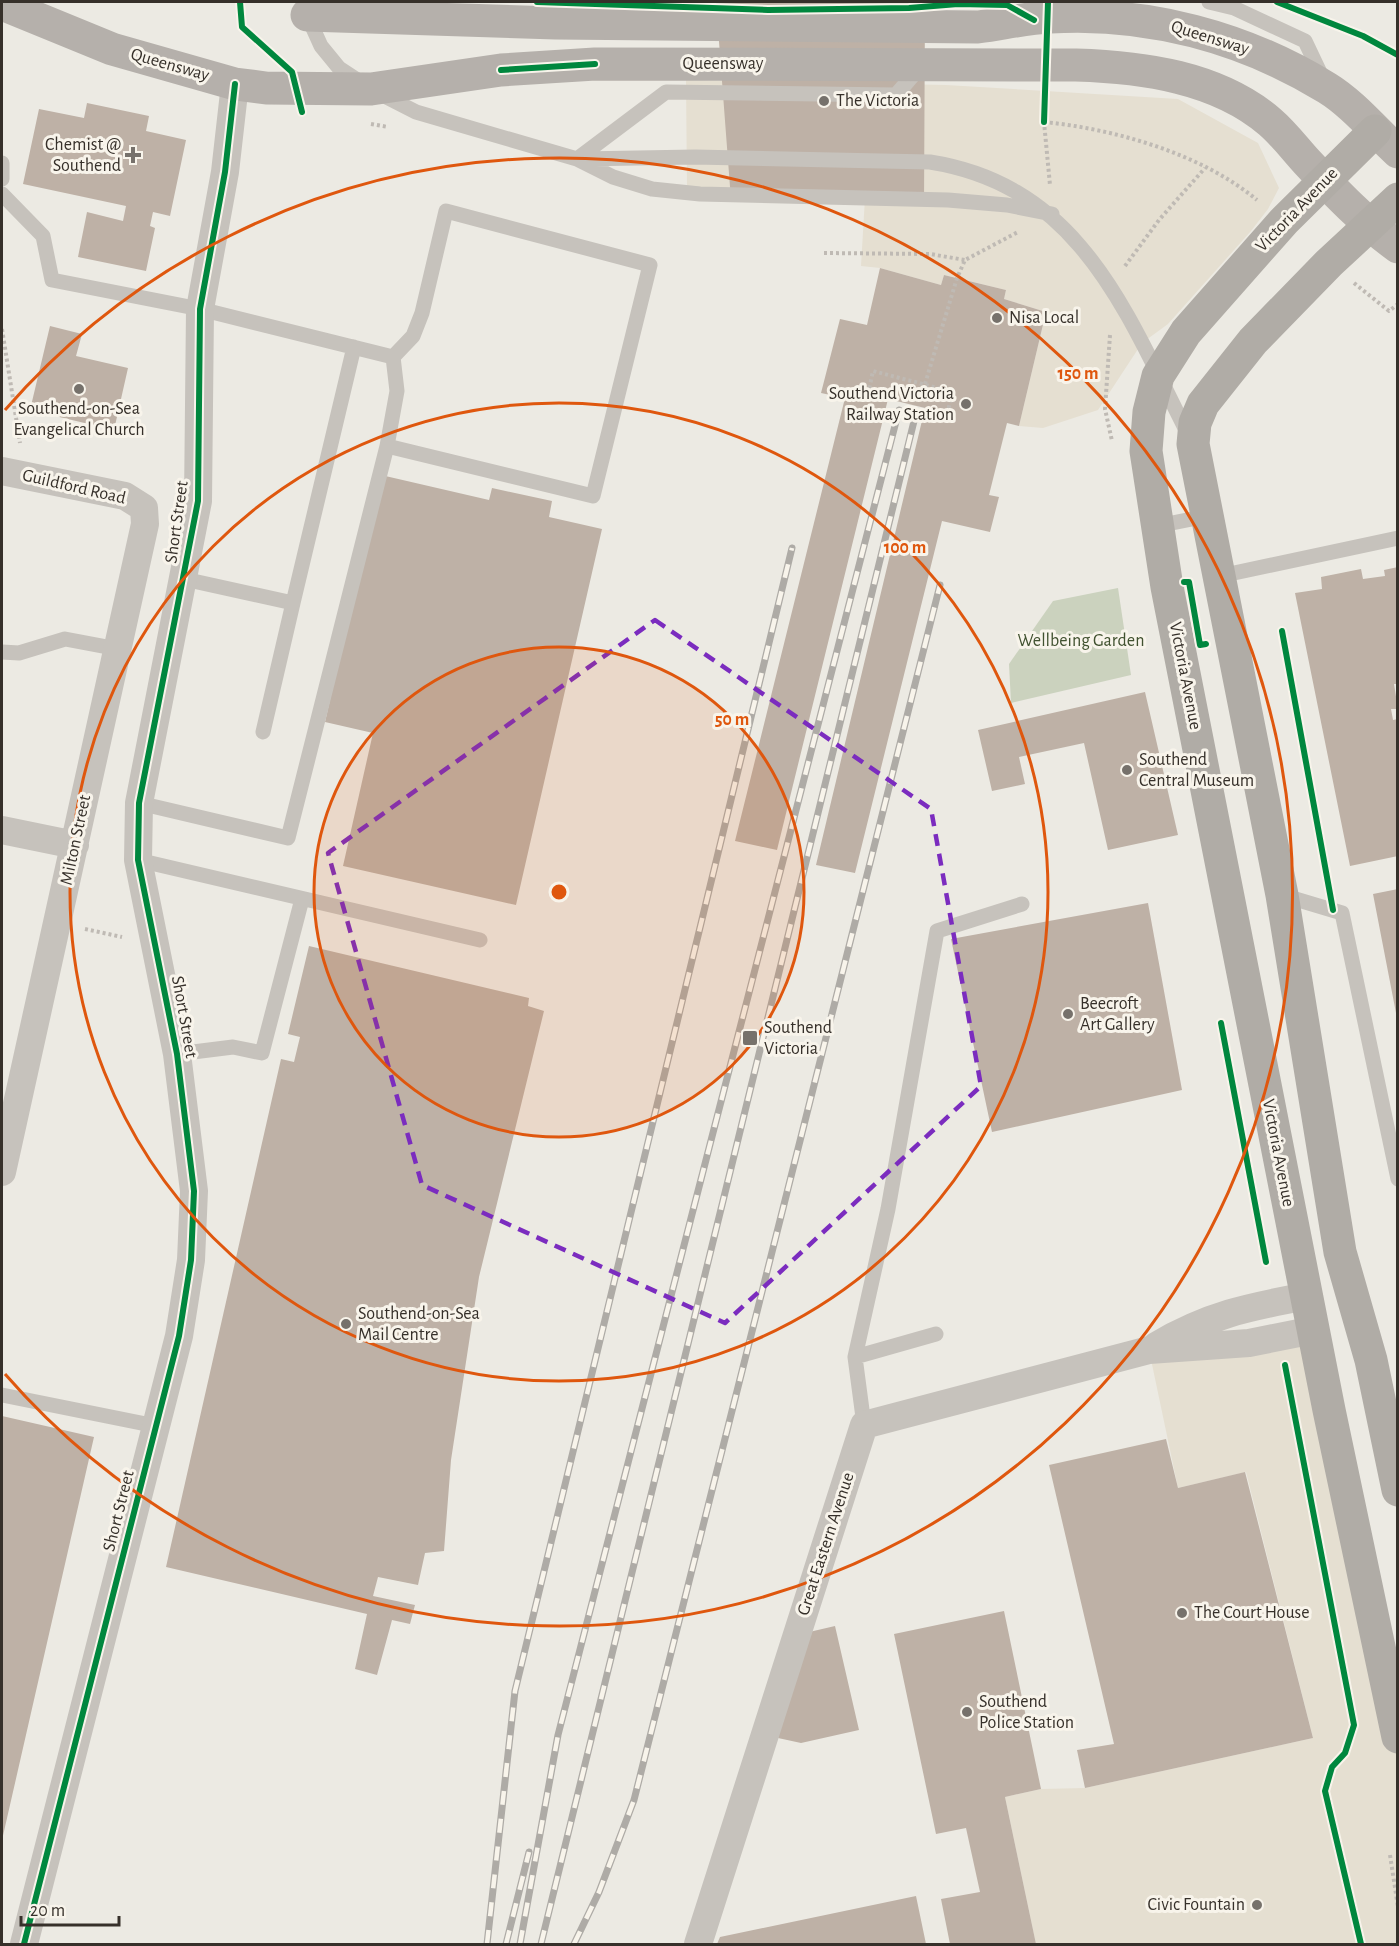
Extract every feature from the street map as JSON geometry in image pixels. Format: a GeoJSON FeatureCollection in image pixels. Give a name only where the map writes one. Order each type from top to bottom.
{"type":"FeatureCollection","features":[{"type":"Feature","properties":{"kind":"highway","name":"Victoria Avenue"},"geometry":{"type":"LineString","coordinates":[[1386,142],[1324,180],[1284,221],[1186,332],[1158,376],[1149,412],[1146,451],[1157,526],[1307,1296],[1398,1737]]}},
{"type":"Feature","properties":{"kind":"highway"},"geometry":{"type":"LineString","coordinates":[[1398,199],[1253,341],[1203,405],[1195,423],[1193,444],[1282,895],[1340,1252],[1371,1360],[1398,1490]]}},
{"type":"Feature","properties":{"kind":"highway"},"geometry":{"type":"LineString","coordinates":[[1314,1330],[1333,1320],[1340,1300],[1340,1252]]}},
{"type":"Feature","properties":{"kind":"highway"},"geometry":{"type":"LineString","coordinates":[[1307,1296],[1327,1295],[1340,1300],[1350,1310],[1363,1333]]}},
{"type":"Feature","properties":{"kind":"main road","name":"Queensway"},"geometry":{"type":"LineString","coordinates":[[2,4],[112,49],[235,84],[266,88],[371,89],[501,70],[595,64],[1109,66],[1175,76],[1228,96],[1269,122],[1370,226],[1398,247]]}},
{"type":"Feature","properties":{"kind":"main road","name":"Queensway"},"geometry":{"type":"LineString","coordinates":[[307,15],[556,23],[978,27],[1129,9],[1250,49],[1328,88],[1386,142]]}},
{"type":"Feature","properties":{"kind":"street","name":"Short Street"},"geometry":{"type":"LineString","coordinates":[[24,1944],[178,1336],[191,1260],[194,1191],[177,1054],[138,860],[138,803],[198,501],[200,309],[225,172],[235,84]]}},
{"type":"Feature","properties":{"kind":"street","name":"Guildford Road"},"geometry":{"type":"LineString","coordinates":[[14,473],[125,496],[144,508]]}},
{"type":"Feature","properties":{"kind":"street","name":"Milton Street"},"geometry":{"type":"LineString","coordinates":[[2,1172],[145,524],[144,508]]}},
{"type":"Feature","properties":{"kind":"street"},"geometry":{"type":"LineString","coordinates":[[2,830],[75,844]]}},
{"type":"Feature","properties":{"kind":"street"},"geometry":{"type":"LineString","coordinates":[[1149,1350],[1188,1327],[1233,1310],[1307,1296]]}},
{"type":"Feature","properties":{"kind":"street"},"geometry":{"type":"LineString","coordinates":[[864,1425],[1149,1350],[1249,1343],[1314,1330]]}},
{"type":"Feature","properties":{"kind":"street","name":"Great Eastern Avenue"},"geometry":{"type":"LineString","coordinates":[[698,1944],[864,1425]]}},
{"type":"Feature","properties":{"kind":"lane"},"geometry":{"type":"LineString","coordinates":[[1209,2],[1234,8],[1305,41],[1328,88]]}},
{"type":"Feature","properties":{"kind":"lane"},"geometry":{"type":"LineString","coordinates":[[307,15],[321,46],[339,68],[371,89],[416,112],[577,159],[632,184],[676,193],[948,200],[1007,205],[1052,214]]}},
{"type":"Feature","properties":{"kind":"lane"},"geometry":{"type":"LineString","coordinates":[[729,64],[772,94]]}},
{"type":"Feature","properties":{"kind":"lane"},"geometry":{"type":"LineString","coordinates":[[577,159],[666,93],[896,95],[921,65]]}},
{"type":"Feature","properties":{"kind":"lane"},"geometry":{"type":"LineString","coordinates":[[577,159],[695,157],[930,162],[961,167],[992,177],[1052,214],[1112,287],[1193,444]]}},
{"type":"Feature","properties":{"kind":"lane"},"geometry":{"type":"LineString","coordinates":[[2,162],[2,179]]}},
{"type":"Feature","properties":{"kind":"lane"},"geometry":{"type":"LineString","coordinates":[[2,194],[43,237],[52,280],[200,309],[393,357]]}},
{"type":"Feature","properties":{"kind":"lane"},"geometry":{"type":"LineString","coordinates":[[387,446],[593,496],[650,265],[446,211],[422,313],[413,336],[393,357]]}},
{"type":"Feature","properties":{"kind":"lane"},"geometry":{"type":"LineString","coordinates":[[263,732],[354,347]]}},
{"type":"Feature","properties":{"kind":"lane"},"geometry":{"type":"LineString","coordinates":[[138,803],[288,838],[387,446],[397,391],[393,357]]}},
{"type":"Feature","properties":{"kind":"lane"},"geometry":{"type":"LineString","coordinates":[[1157,526],[1207,516]]}},
{"type":"Feature","properties":{"kind":"lane"},"geometry":{"type":"LineString","coordinates":[[1220,576],[1398,538]]}},
{"type":"Feature","properties":{"kind":"lane"},"geometry":{"type":"LineString","coordinates":[[184,579],[293,603]]}},
{"type":"Feature","properties":{"kind":"lane"},"geometry":{"type":"LineString","coordinates":[[2,652],[19,653],[65,639],[118,649]]}},
{"type":"Feature","properties":{"kind":"lane"},"geometry":{"type":"LineString","coordinates":[[138,860],[480,940]]}},
{"type":"Feature","properties":{"kind":"lane"},"geometry":{"type":"LineString","coordinates":[[1282,895],[1342,913],[1398,1179]]}},
{"type":"Feature","properties":{"kind":"lane"},"geometry":{"type":"LineString","coordinates":[[177,1054],[232,1047],[262,1053],[303,899]]}},
{"type":"Feature","properties":{"kind":"lane"},"geometry":{"type":"LineString","coordinates":[[864,1425],[855,1357],[888,1209],[937,931],[1022,904]]}},
{"type":"Feature","properties":{"kind":"lane"},"geometry":{"type":"LineString","coordinates":[[855,1357],[936,1334]]}},
{"type":"Feature","properties":{"kind":"lane"},"geometry":{"type":"LineString","coordinates":[[2,1395],[156,1426]]}},
{"type":"Feature","properties":{"kind":"path"},"geometry":{"type":"LineString","coordinates":[[1310,14],[1363,36],[1398,55]]}},
{"type":"Feature","properties":{"kind":"path"},"geometry":{"type":"LineString","coordinates":[[824,253],[930,254],[965,260],[1052,214],[1044,122],[1045,90]]}},
{"type":"Feature","properties":{"kind":"path"},"geometry":{"type":"LineString","coordinates":[[1044,122],[1076,125],[1178,154],[1239,185],[1261,203]]}},
{"type":"Feature","properties":{"kind":"path"},"geometry":{"type":"LineString","coordinates":[[1112,445],[1105,409],[1112,287],[1159,220],[1205,168]]}},
{"type":"Feature","properties":{"kind":"path"},"geometry":{"type":"LineString","coordinates":[[925,384],[965,260]]}},
{"type":"Feature","properties":{"kind":"path"},"geometry":{"type":"LineString","coordinates":[[1389,311],[1398,304]]}},
{"type":"Feature","properties":{"kind":"path"},"geometry":{"type":"LineString","coordinates":[[2,329],[14,473]]}},
{"type":"Feature","properties":{"kind":"path"},"geometry":{"type":"LineString","coordinates":[[868,394],[873,371],[925,384],[953,392],[947,414]]}},
{"type":"Feature","properties":{"kind":"path"},"geometry":{"type":"LineString","coordinates":[[58,923],[155,944]]}},
{"type":"Feature","properties":{"kind":"path"},"geometry":{"type":"LineString","coordinates":[[1390,1855],[1398,1907]]}},
{"type":"Feature","properties":{"kind":"highlighted area"},"geometry":{"type":"Polygon","coordinates":[[[655,620],[931,809],[981,1086],[725,1323],[422,1185],[328,853],[655,620]]]}},
{"type":"Feature","properties":{"kind":"green space","name":"Wellbeing Garden"},"geometry":{"type":"Polygon","coordinates":[[[1118,588],[1131,675],[1011,703],[1009,664],[1053,601],[1118,588]]]}},
{"type":"Feature","properties":{"kind":"shaded area"},"geometry":{"type":"Polygon","coordinates":[[[686,80],[946,85],[1178,99],[1258,143],[1279,188],[1268,209],[1251,231],[1168,324],[1142,343],[1098,410],[1043,428],[1019,426],[1046,312],[1004,299],[1006,290],[944,275],[941,285],[880,268],[861,266],[865,198],[687,188],[686,80]]]}},
{"type":"Feature","properties":{"kind":"shaded area"},"geometry":{"type":"Polygon","coordinates":[[[1314,1330],[1397,1737],[1397,1944],[1036,1944],[1005,1797],[1041,1789],[1085,1788],[1313,1738],[1246,1472],[1178,1488],[1149,1350],[1314,1330]]]}},
{"type":"Feature","properties":{"kind":"building","name":"The Victoria"},"geometry":{"type":"Polygon","coordinates":[[[716,2],[925,2],[924,205],[731,200],[716,2]]]}},
{"type":"Feature","properties":{"kind":"building"},"geometry":{"type":"Polygon","coordinates":[[[87,103],[149,116],[146,131],[186,140],[170,216],[153,212],[150,226],[155,228],[146,271],[78,257],[87,212],[123,221],[126,206],[23,184],[39,109],[84,118],[87,103]]]}},
{"type":"Feature","properties":{"kind":"building"},"geometry":{"type":"Polygon","coordinates":[[[880,268],[941,285],[944,275],[1006,290],[1004,299],[1046,312],[1019,426],[1007,423],[989,495],[999,497],[990,532],[942,521],[855,873],[816,865],[925,408],[888,399],[777,850],[735,841],[845,398],[821,393],[840,319],[867,325],[880,268]]]}},
{"type":"Feature","properties":{"kind":"building","name":"Southend-on-Sea Evangelical Church"},"geometry":{"type":"Polygon","coordinates":[[[50,326],[82,334],[76,356],[128,368],[114,430],[30,410],[50,326]]]}},
{"type":"Feature","properties":{"kind":"building"},"geometry":{"type":"Polygon","coordinates":[[[381,475],[489,500],[492,488],[552,501],[549,517],[602,529],[516,905],[343,866],[373,733],[325,722],[381,475]]]}},
{"type":"Feature","properties":{"kind":"building"},"geometry":{"type":"Polygon","coordinates":[[[1398,567],[1398,684],[1394,684],[1398,709],[1391,709],[1393,720],[1398,719],[1398,856],[1350,866],[1295,593],[1322,589],[1321,577],[1361,569],[1363,579],[1385,576],[1384,570],[1398,567]]]}},
{"type":"Feature","properties":{"kind":"building","name":"Southend Central Museum"},"geometry":{"type":"Polygon","coordinates":[[[1145,692],[1178,835],[1108,850],[1084,743],[1019,757],[1025,784],[992,791],[978,730],[1145,692]]]}},
{"type":"Feature","properties":{"kind":"building"},"geometry":{"type":"Polygon","coordinates":[[[1398,889],[1398,1013],[1396,1013],[1373,894],[1398,889]]]}},
{"type":"Feature","properties":{"kind":"building","name":"Beecroft Art Gallery"},"geometry":{"type":"Polygon","coordinates":[[[1148,903],[1182,1090],[992,1132],[951,939],[1148,903]]]}},
{"type":"Feature","properties":{"kind":"building","name":"Southend-on-Sea Mail Centre"},"geometry":{"type":"Polygon","coordinates":[[[309,946],[529,998],[528,1006],[544,1011],[479,1277],[451,1460],[444,1551],[425,1553],[418,1585],[378,1577],[373,1596],[415,1605],[410,1624],[392,1620],[377,1675],[355,1669],[367,1614],[166,1567],[281,1059],[294,1062],[300,1037],[288,1034],[309,946]]]}},
{"type":"Feature","properties":{"kind":"building"},"geometry":{"type":"Polygon","coordinates":[[[2,1416],[94,1437],[2,1840],[2,1416]]]}},
{"type":"Feature","properties":{"kind":"building","name":"The Court House"},"geometry":{"type":"Polygon","coordinates":[[[1166,1439],[1178,1488],[1245,1472],[1313,1738],[1085,1788],[1077,1750],[1114,1744],[1049,1465],[1166,1439]]]}},
{"type":"Feature","properties":{"kind":"building","name":"Southend Police Station"},"geometry":{"type":"Polygon","coordinates":[[[1004,1611],[1041,1789],[1005,1797],[1036,1944],[950,1944],[941,1899],[980,1892],[966,1828],[936,1834],[894,1634],[1004,1611]]]}},
{"type":"Feature","properties":{"kind":"building"},"geometry":{"type":"Polygon","coordinates":[[[835,1626],[859,1730],[801,1743],[778,1738],[805,1633],[835,1626]]]}},
{"type":"Feature","properties":{"kind":"building"},"geometry":{"type":"Polygon","coordinates":[[[916,1896],[926,1944],[717,1944],[720,1937],[916,1896]]]}},
{"type":"Feature","properties":{"kind":"railway"},"geometry":{"type":"LineString","coordinates":[[520,1944],[558,1735],[899,410]]}},
{"type":"Feature","properties":{"kind":"railway"},"geometry":{"type":"LineString","coordinates":[[541,1944],[916,413]]}},
{"type":"Feature","properties":{"kind":"railway"},"geometry":{"type":"LineString","coordinates":[[487,1944],[515,1691],[792,548]]}},
{"type":"Feature","properties":{"kind":"railway"},"geometry":{"type":"LineString","coordinates":[[574,1944],[599,1892],[634,1800],[940,585]]}},
{"type":"Feature","properties":{"kind":"railway"},"geometry":{"type":"LineString","coordinates":[[506,1944],[529,1852]]}},
{"type":"Feature","properties":{"kind":"cycle path"},"geometry":{"type":"LineString","coordinates":[[240,2],[242,27],[292,72],[302,112]]}},
{"type":"Feature","properties":{"kind":"cycle path"},"geometry":{"type":"LineString","coordinates":[[537,2],[768,10],[909,8],[958,4],[1007,5],[1034,20]]}},
{"type":"Feature","properties":{"kind":"cycle path"},"geometry":{"type":"LineString","coordinates":[[1044,122],[1048,2]]}},
{"type":"Feature","properties":{"kind":"cycle path"},"geometry":{"type":"LineString","coordinates":[[1277,2],[1363,36],[1398,55]]}},
{"type":"Feature","properties":{"kind":"cycle path"},"geometry":{"type":"LineString","coordinates":[[501,70],[595,64]]}},
{"type":"Feature","properties":{"kind":"cycle path"},"geometry":{"type":"LineString","coordinates":[[24,1944],[179,1336],[191,1260],[194,1191],[177,1054],[138,860],[139,803],[198,501],[200,309],[225,172],[235,84]]}},
{"type":"Feature","properties":{"kind":"cycle path"},"geometry":{"type":"LineString","coordinates":[[1184,582],[1189,582],[1200,645],[1206,644]]}},
{"type":"Feature","properties":{"kind":"cycle path"},"geometry":{"type":"LineString","coordinates":[[1282,631],[1333,910]]}},
{"type":"Feature","properties":{"kind":"cycle path"},"geometry":{"type":"LineString","coordinates":[[1221,1023],[1266,1262]]}},
{"type":"Feature","properties":{"kind":"cycle path"},"geometry":{"type":"LineString","coordinates":[[1285,1365],[1354,1725],[1345,1753],[1332,1767],[1325,1791],[1361,1944]]}},
{"type":"Feature","properties":{"kind":"place","name":"The Victoria"},"geometry":{"type":"Point","coordinates":[824,101]}},
{"type":"Feature","properties":{"kind":"place","name":"Chemist @ Southend"},"geometry":{"type":"Point","coordinates":[133,155]}},
{"type":"Feature","properties":{"kind":"place","name":"Nisa Local"},"geometry":{"type":"Point","coordinates":[997,318]}},
{"type":"Feature","properties":{"kind":"place","name":"Southend-on-Sea Evangelical Church"},"geometry":{"type":"Point","coordinates":[79,389]}},
{"type":"Feature","properties":{"kind":"place","name":"Southend Victoria Railway Station"},"geometry":{"type":"Point","coordinates":[966,404]}},
{"type":"Feature","properties":{"kind":"place","name":"Southend Central Museum"},"geometry":{"type":"Point","coordinates":[1127,770]}},
{"type":"Feature","properties":{"kind":"place","name":"Beecroft Art Gallery"},"geometry":{"type":"Point","coordinates":[1068,1014]}},
{"type":"Feature","properties":{"kind":"place","name":"Southend Victoria"},"geometry":{"type":"Point","coordinates":[750,1038]}},
{"type":"Feature","properties":{"kind":"place","name":"Southend-on-Sea Mail Centre"},"geometry":{"type":"Point","coordinates":[346,1324]}},
{"type":"Feature","properties":{"kind":"place","name":"The Court House"},"geometry":{"type":"Point","coordinates":[1182,1613]}},
{"type":"Feature","properties":{"kind":"place","name":"Southend Police Station"},"geometry":{"type":"Point","coordinates":[967,1712]}},
{"type":"Feature","properties":{"kind":"place","name":"Civic Fountain"},"geometry":{"type":"Point","coordinates":[1257,1905]}}]}
